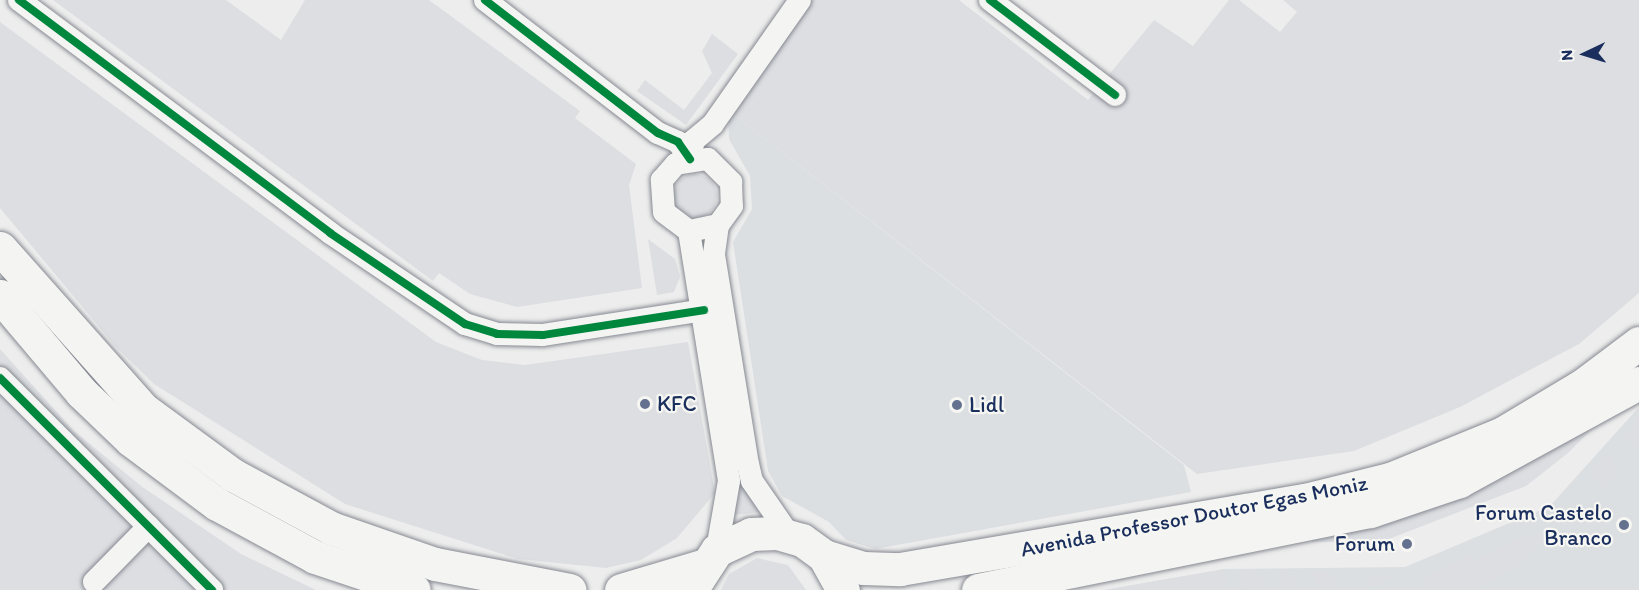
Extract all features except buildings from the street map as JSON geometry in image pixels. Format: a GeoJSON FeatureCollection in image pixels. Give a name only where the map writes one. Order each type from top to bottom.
{"type":"FeatureCollection","features":[{"type":"Feature","properties":{"kind":"main road"},"geometry":{"type":"LineString","coordinates":[[0,248],[143,409],[233,476],[331,528],[435,564],[570,590]]}},
{"type":"Feature","properties":{"kind":"main road"},"geometry":{"type":"LineString","coordinates":[[0,296],[81,392],[131,440],[217,504],[315,557],[414,590]]}},
{"type":"Feature","properties":{"kind":"main road","name":"Avenida Professor Doutor Egas Moniz"},"geometry":{"type":"LineString","coordinates":[[790,536],[824,556],[863,568],[900,569],[1305,500],[1390,479],[1503,433],[1583,385],[1639,343]]}},
{"type":"Feature","properties":{"kind":"main road","name":"Avenida Professor Doutor Egas Moniz"},"geometry":{"type":"LineString","coordinates":[[978,590],[1370,511],[1460,482],[1639,383]]}},
{"type":"Feature","properties":{"kind":"main road"},"geometry":{"type":"LineString","coordinates":[[621,590],[704,569],[751,534],[790,536]]}},
{"type":"Feature","properties":{"kind":"main road"},"geometry":{"type":"LineString","coordinates":[[824,556],[843,590]]}},
{"type":"Feature","properties":{"kind":"street"},"geometry":{"type":"LineString","coordinates":[[19,0],[330,233],[465,324],[496,334],[543,335],[704,310]]}},
{"type":"Feature","properties":{"kind":"street"},"geometry":{"type":"LineString","coordinates":[[485,0],[509,7],[658,133],[678,142],[698,159],[726,172],[734,194],[718,225],[714,255],[748,464],[752,481],[790,536]]}},
{"type":"Feature","properties":{"kind":"street"},"geometry":{"type":"LineString","coordinates":[[698,159],[693,141],[713,124],[800,0]]}},
{"type":"Feature","properties":{"kind":"street"},"geometry":{"type":"LineString","coordinates":[[990,0],[1115,95]]}},
{"type":"Feature","properties":{"kind":"street"},"geometry":{"type":"LineString","coordinates":[[658,133],[668,171],[660,191],[664,212],[689,231],[704,310],[729,481],[704,569]]}},
{"type":"Feature","properties":{"kind":"street"},"geometry":{"type":"LineString","coordinates":[[668,171],[698,159]]}},
{"type":"Feature","properties":{"kind":"street"},"geometry":{"type":"LineString","coordinates":[[689,231],[718,225]]}},
{"type":"Feature","properties":{"kind":"street"},"geometry":{"type":"LineString","coordinates":[[0,378],[212,590]]}},
{"type":"Feature","properties":{"kind":"street"},"geometry":{"type":"LineString","coordinates":[[94,582],[149,526]]}},
{"type":"Feature","properties":{"kind":"shaded area"},"geometry":{"type":"Polygon","coordinates":[[[53,0],[226,0],[281,40],[305,0],[429,0],[580,111],[575,118],[636,164],[629,185],[642,288],[517,307],[470,294],[439,273],[433,281],[53,0]]]}},
{"type":"Feature","properties":{"kind":"shaded area"},"geometry":{"type":"Polygon","coordinates":[[[810,0],[959,0],[1088,100],[1154,20],[1193,46],[1229,0],[1239,0],[1280,32],[1297,12],[1283,0],[1639,0],[1639,293],[1579,344],[1460,407],[1354,451],[1197,474],[728,110],[810,0]]]}},
{"type":"Feature","properties":{"kind":"shaded area"},"geometry":{"type":"Polygon","coordinates":[[[0,22],[436,342],[482,360],[525,365],[688,342],[715,493],[677,538],[641,560],[606,568],[518,559],[345,504],[154,384],[115,346],[0,208],[0,22]]]}},
{"type":"Feature","properties":{"kind":"shaded area"},"geometry":{"type":"Polygon","coordinates":[[[712,34],[738,54],[686,125],[637,91],[645,80],[684,110],[712,73],[702,51],[712,34]]]}},
{"type":"Feature","properties":{"kind":"shaded area"},"geometry":{"type":"Polygon","coordinates":[[[728,110],[1184,465],[1191,492],[875,549],[846,540],[829,522],[782,496],[768,471],[733,242],[752,209],[750,176],[729,139],[728,110]]]}},
{"type":"Feature","properties":{"kind":"shaded area"},"geometry":{"type":"Polygon","coordinates":[[[695,174],[710,181],[717,196],[710,211],[695,218],[680,211],[673,196],[680,181],[695,174]]]}},
{"type":"Feature","properties":{"kind":"shaded area"},"geometry":{"type":"Polygon","coordinates":[[[648,239],[675,259],[680,277],[674,292],[657,295],[648,239]]]}},
{"type":"Feature","properties":{"kind":"shaded area"},"geometry":{"type":"Polygon","coordinates":[[[0,349],[74,431],[141,486],[241,554],[316,590],[0,590],[0,349]]]}},
{"type":"Feature","properties":{"kind":"shaded area"},"geometry":{"type":"Polygon","coordinates":[[[1639,407],[1639,590],[1104,590],[1225,569],[1405,567],[1550,506],[1639,407]]]}},
{"type":"Feature","properties":{"kind":"shaded area"},"geometry":{"type":"Polygon","coordinates":[[[1639,419],[1639,447],[1636,449],[1622,435],[1639,419]]]}},
{"type":"Feature","properties":{"kind":"shaded area"},"geometry":{"type":"Polygon","coordinates":[[[1586,426],[1589,432],[1568,453],[1526,486],[1381,542],[1312,542],[1311,536],[1586,426]]]}},
{"type":"Feature","properties":{"kind":"shaded area"},"geometry":{"type":"Polygon","coordinates":[[[1610,452],[1618,471],[1601,488],[1588,475],[1610,452]]]}},
{"type":"Feature","properties":{"kind":"shaded area"},"geometry":{"type":"Polygon","coordinates":[[[742,476],[761,512],[734,515],[738,477],[742,476]]]}},
{"type":"Feature","properties":{"kind":"shaded area"},"geometry":{"type":"Polygon","coordinates":[[[1552,526],[1555,530],[1516,567],[1474,590],[1424,590],[1421,580],[1440,570],[1473,554],[1477,560],[1525,534],[1528,540],[1552,526]]]}},
{"type":"Feature","properties":{"kind":"shaded area"},"geometry":{"type":"Polygon","coordinates":[[[757,558],[788,565],[806,590],[721,590],[729,574],[757,558]]]}},
{"type":"Feature","properties":{"kind":"shaded area"},"geometry":{"type":"Polygon","coordinates":[[[1225,569],[1228,590],[1104,590],[1225,569]]]}},
{"type":"Feature","properties":{"kind":"shaded area"},"geometry":{"type":"Polygon","coordinates":[[[1252,570],[1262,577],[1263,581],[1256,591],[1252,592],[1242,585],[1241,581],[1248,571],[1252,570]]]}},
{"type":"Feature","properties":{"kind":"shaded area"},"geometry":{"type":"Polygon","coordinates":[[[1329,572],[1338,590],[1319,590],[1312,573],[1329,572]]]}},
{"type":"Feature","properties":{"kind":"shaded area"},"geometry":{"type":"Polygon","coordinates":[[[1277,573],[1294,573],[1301,590],[1282,590],[1277,573]]]}},
{"type":"Feature","properties":{"kind":"shaded area"},"geometry":{"type":"Polygon","coordinates":[[[1361,574],[1394,576],[1371,589],[1361,574]]]}},
{"type":"Feature","properties":{"kind":"cycle path"},"geometry":{"type":"LineString","coordinates":[[19,0],[330,233],[465,324],[497,334],[543,335],[704,310]]}},
{"type":"Feature","properties":{"kind":"cycle path"},"geometry":{"type":"LineString","coordinates":[[485,0],[658,133],[678,142],[690,159]]}},
{"type":"Feature","properties":{"kind":"cycle path"},"geometry":{"type":"LineString","coordinates":[[990,0],[1115,95]]}},
{"type":"Feature","properties":{"kind":"cycle path"},"geometry":{"type":"LineString","coordinates":[[0,378],[212,590]]}},
{"type":"Feature","properties":{"kind":"place","name":"KFC"},"geometry":{"type":"Point","coordinates":[645,404]}},
{"type":"Feature","properties":{"kind":"place","name":"Lidl"},"geometry":{"type":"Point","coordinates":[957,405]}},
{"type":"Feature","properties":{"kind":"place","name":"Forum Castelo Branco"},"geometry":{"type":"Point","coordinates":[1624,525]}},
{"type":"Feature","properties":{"kind":"place","name":"Forum"},"geometry":{"type":"Point","coordinates":[1407,544]}}]}
